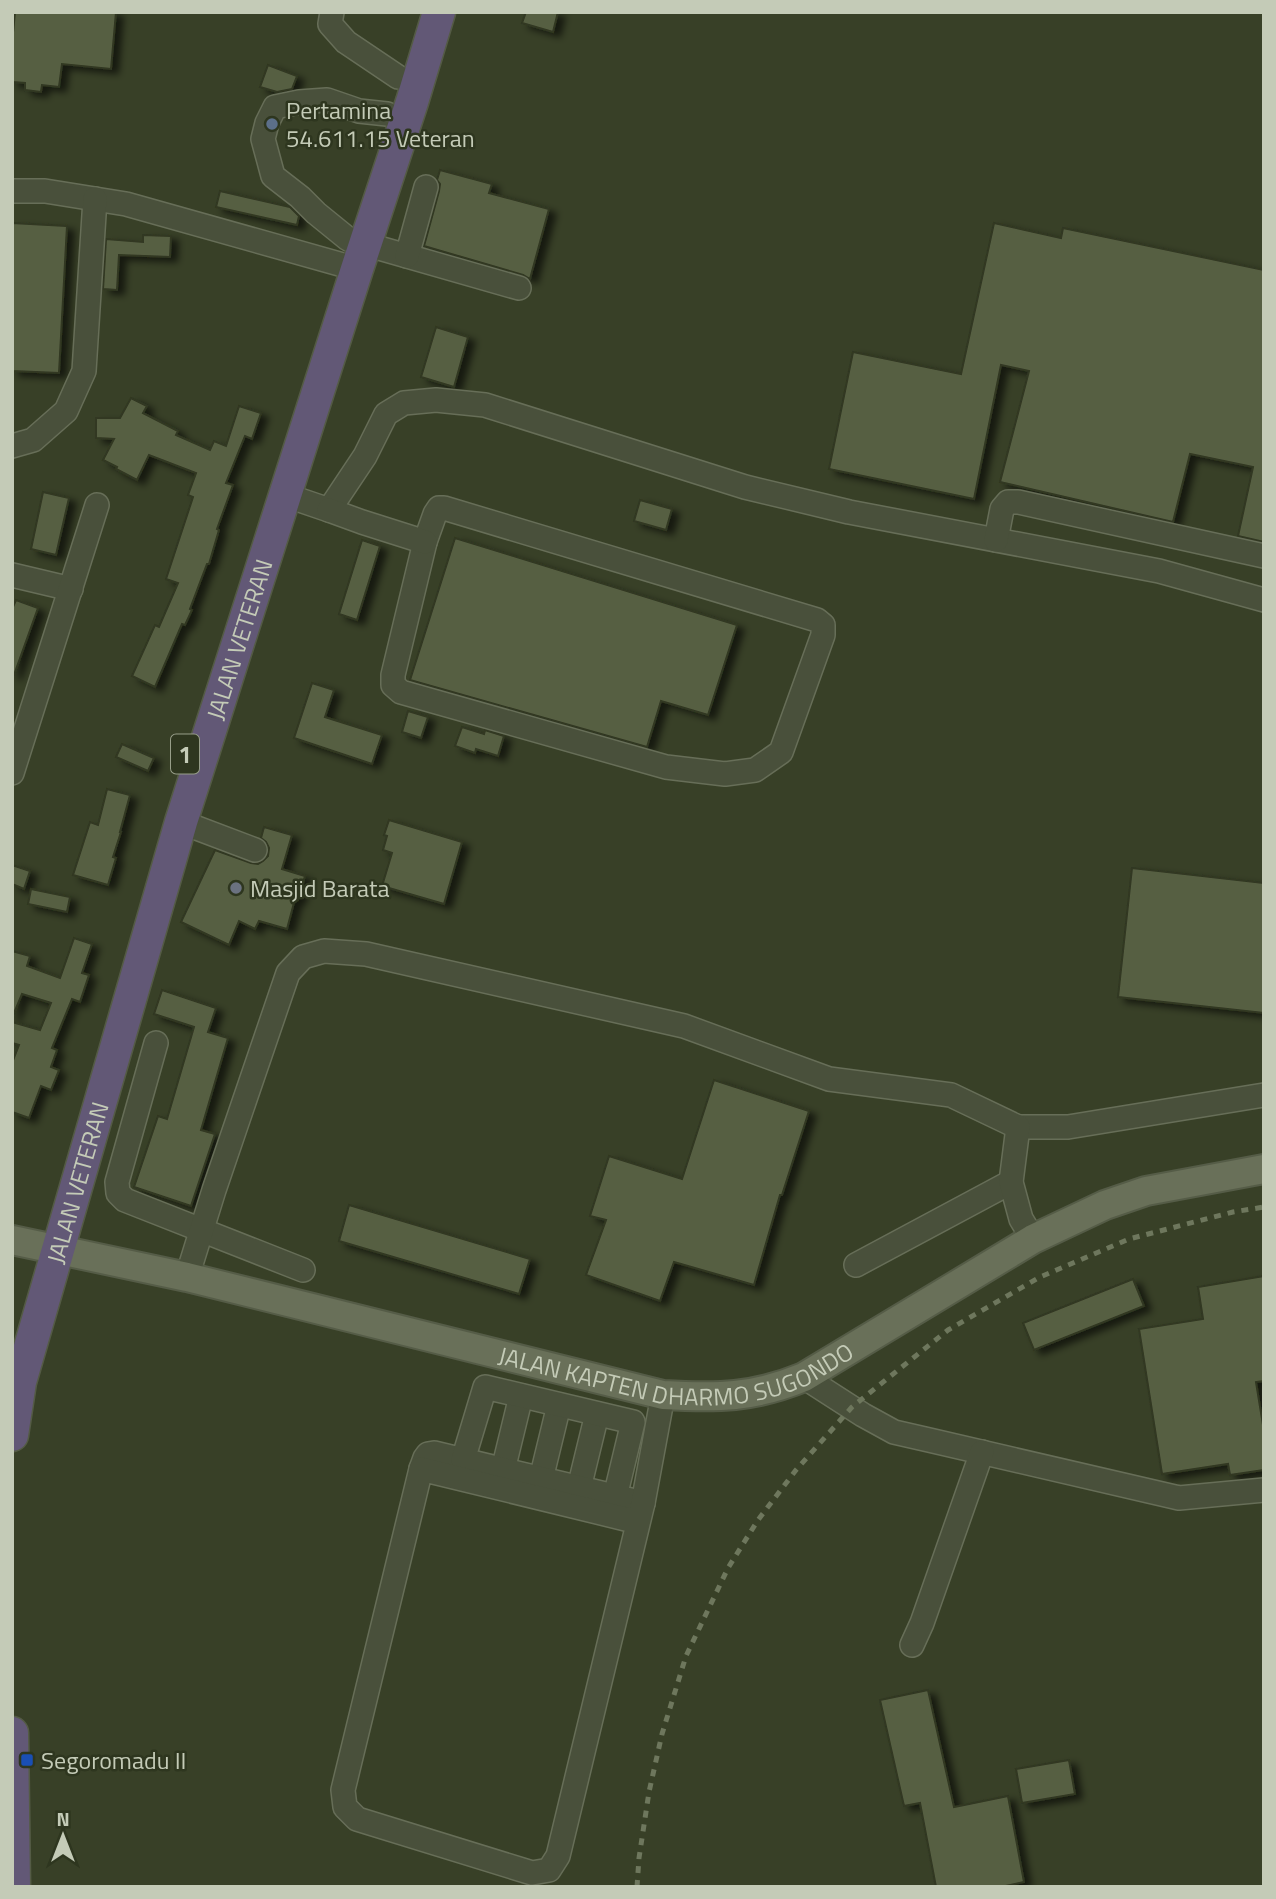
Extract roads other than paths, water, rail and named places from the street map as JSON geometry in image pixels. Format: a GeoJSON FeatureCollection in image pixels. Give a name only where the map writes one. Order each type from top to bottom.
{"type":"FeatureCollection","features":[{"type":"Feature","properties":{"kind":"highway","name":"JALAN VETERAN"},"geometry":{"type":"LineString","coordinates":[[12,1435],[35,1245],[181,822],[285,495],[352,254],[387,114],[418,12]]}},
{"type":"Feature","properties":{"kind":"highway","name":"JALAN VETERAN"},"geometry":{"type":"LineString","coordinates":[[12,1330],[35,1245],[252,533],[352,254],[412,102],[439,12]]}},
{"type":"Feature","properties":{"kind":"highway"},"geometry":{"type":"LineString","coordinates":[[12,1733],[14,1879]]}},
{"type":"Feature","properties":{"kind":"main road","name":"JALAN KAPTEN DHARMO SUGONDO"},"geometry":{"type":"LineString","coordinates":[[35,1245],[187,1277],[663,1395],[716,1398],[759,1392],[804,1377],[1033,1239],[1105,1205],[1146,1191],[1264,1169]]}},
{"type":"Feature","properties":{"kind":"street"},"geometry":{"type":"LineString","coordinates":[[332,12],[330,24],[346,42],[398,77]]}},
{"type":"Feature","properties":{"kind":"street"},"geometry":{"type":"LineString","coordinates":[[352,254],[300,197],[273,176],[263,139],[275,107],[327,100],[359,111],[387,114]]}},
{"type":"Feature","properties":{"kind":"street"},"geometry":{"type":"LineString","coordinates":[[407,256],[426,187]]}},
{"type":"Feature","properties":{"kind":"street"},"geometry":{"type":"LineString","coordinates":[[12,191],[46,191],[126,204],[352,254],[407,256],[519,288]]}},
{"type":"Feature","properties":{"kind":"street"},"geometry":{"type":"LineString","coordinates":[[12,446],[33,440],[66,411],[84,371],[95,199]]}},
{"type":"Feature","properties":{"kind":"street"},"geometry":{"type":"LineString","coordinates":[[330,510],[365,456],[386,414],[404,403],[436,400],[485,405],[745,487],[849,512],[1159,570],[1264,600]]}},
{"type":"Feature","properties":{"kind":"street"},"geometry":{"type":"LineString","coordinates":[[285,495],[425,542]]}},
{"type":"Feature","properties":{"kind":"street"},"geometry":{"type":"LineString","coordinates":[[996,540],[1002,509],[1008,502],[1018,502],[1264,556]]}},
{"type":"Feature","properties":{"kind":"street"},"geometry":{"type":"LineString","coordinates":[[12,773],[97,505]]}},
{"type":"Feature","properties":{"kind":"street"},"geometry":{"type":"LineString","coordinates":[[439,508],[444,508],[817,620],[823,625],[823,635],[780,752],[755,770],[725,774],[666,766],[401,692],[393,685],[393,675],[425,542],[435,513],[439,508]]}},
{"type":"Feature","properties":{"kind":"street"},"geometry":{"type":"LineString","coordinates":[[12,575],[71,589]]}},
{"type":"Feature","properties":{"kind":"street"},"geometry":{"type":"LineString","coordinates":[[181,822],[255,850]]}},
{"type":"Feature","properties":{"kind":"street"},"geometry":{"type":"LineString","coordinates":[[187,1277],[214,1189],[288,973],[303,957],[324,951],[366,954],[684,1026],[829,1079],[951,1095],[1018,1127],[1068,1127],[1264,1096]]}},
{"type":"Feature","properties":{"kind":"street"},"geometry":{"type":"LineString","coordinates":[[156,1043],[117,1182],[118,1193],[125,1200],[303,1270]]}},
{"type":"Feature","properties":{"kind":"street"},"geometry":{"type":"LineString","coordinates":[[1018,1127],[1011,1182],[1021,1219],[1033,1239]]}},
{"type":"Feature","properties":{"kind":"street"},"geometry":{"type":"LineString","coordinates":[[856,1265],[1011,1182]]}},
{"type":"Feature","properties":{"kind":"street"},"geometry":{"type":"LineString","coordinates":[[804,1377],[894,1432],[1180,1498],[1264,1490]]}},
{"type":"Feature","properties":{"kind":"street"},"geometry":{"type":"LineString","coordinates":[[463,1461],[485,1387],[634,1422],[615,1497]]}},
{"type":"Feature","properties":{"kind":"street"},"geometry":{"type":"LineString","coordinates":[[641,1513],[615,1497],[434,1453],[428,1454],[421,1469],[343,1790],[345,1807],[357,1819],[532,1873],[549,1870],[558,1856],[641,1513],[663,1395]]}},
{"type":"Feature","properties":{"kind":"street"},"geometry":{"type":"LineString","coordinates":[[503,1470],[522,1396]]}},
{"type":"Feature","properties":{"kind":"street"},"geometry":{"type":"LineString","coordinates":[[541,1479],[559,1405]]}},
{"type":"Feature","properties":{"kind":"street"},"geometry":{"type":"LineString","coordinates":[[579,1488],[597,1414]]}},
{"type":"Feature","properties":{"kind":"street"},"geometry":{"type":"LineString","coordinates":[[912,1646],[982,1452]]}},
{"type":"Feature","properties":{"kind":"street"},"geometry":{"type":"LineString","coordinates":[[421,1469],[641,1513]]}},
{"type":"Feature","properties":{"kind":"railway"},"geometry":{"type":"LineString","coordinates":[[637,1887],[649,1792],[662,1734],[686,1656],[728,1568],[758,1520],[796,1470],[852,1407],[948,1330],[1040,1277],[1129,1239],[1233,1212],[1264,1207]]}},
{"type":"Feature","properties":{"kind":"place","name":"Pertamina 54.611.15 Veteran"},"geometry":{"type":"Point","coordinates":[272,124]}},
{"type":"Feature","properties":{"kind":"place","name":"Masjid Barata"},"geometry":{"type":"Point","coordinates":[236,888]}},
{"type":"Feature","properties":{"kind":"place","name":"Segoromadu II"},"geometry":{"type":"Point","coordinates":[27,1760]}}]}
